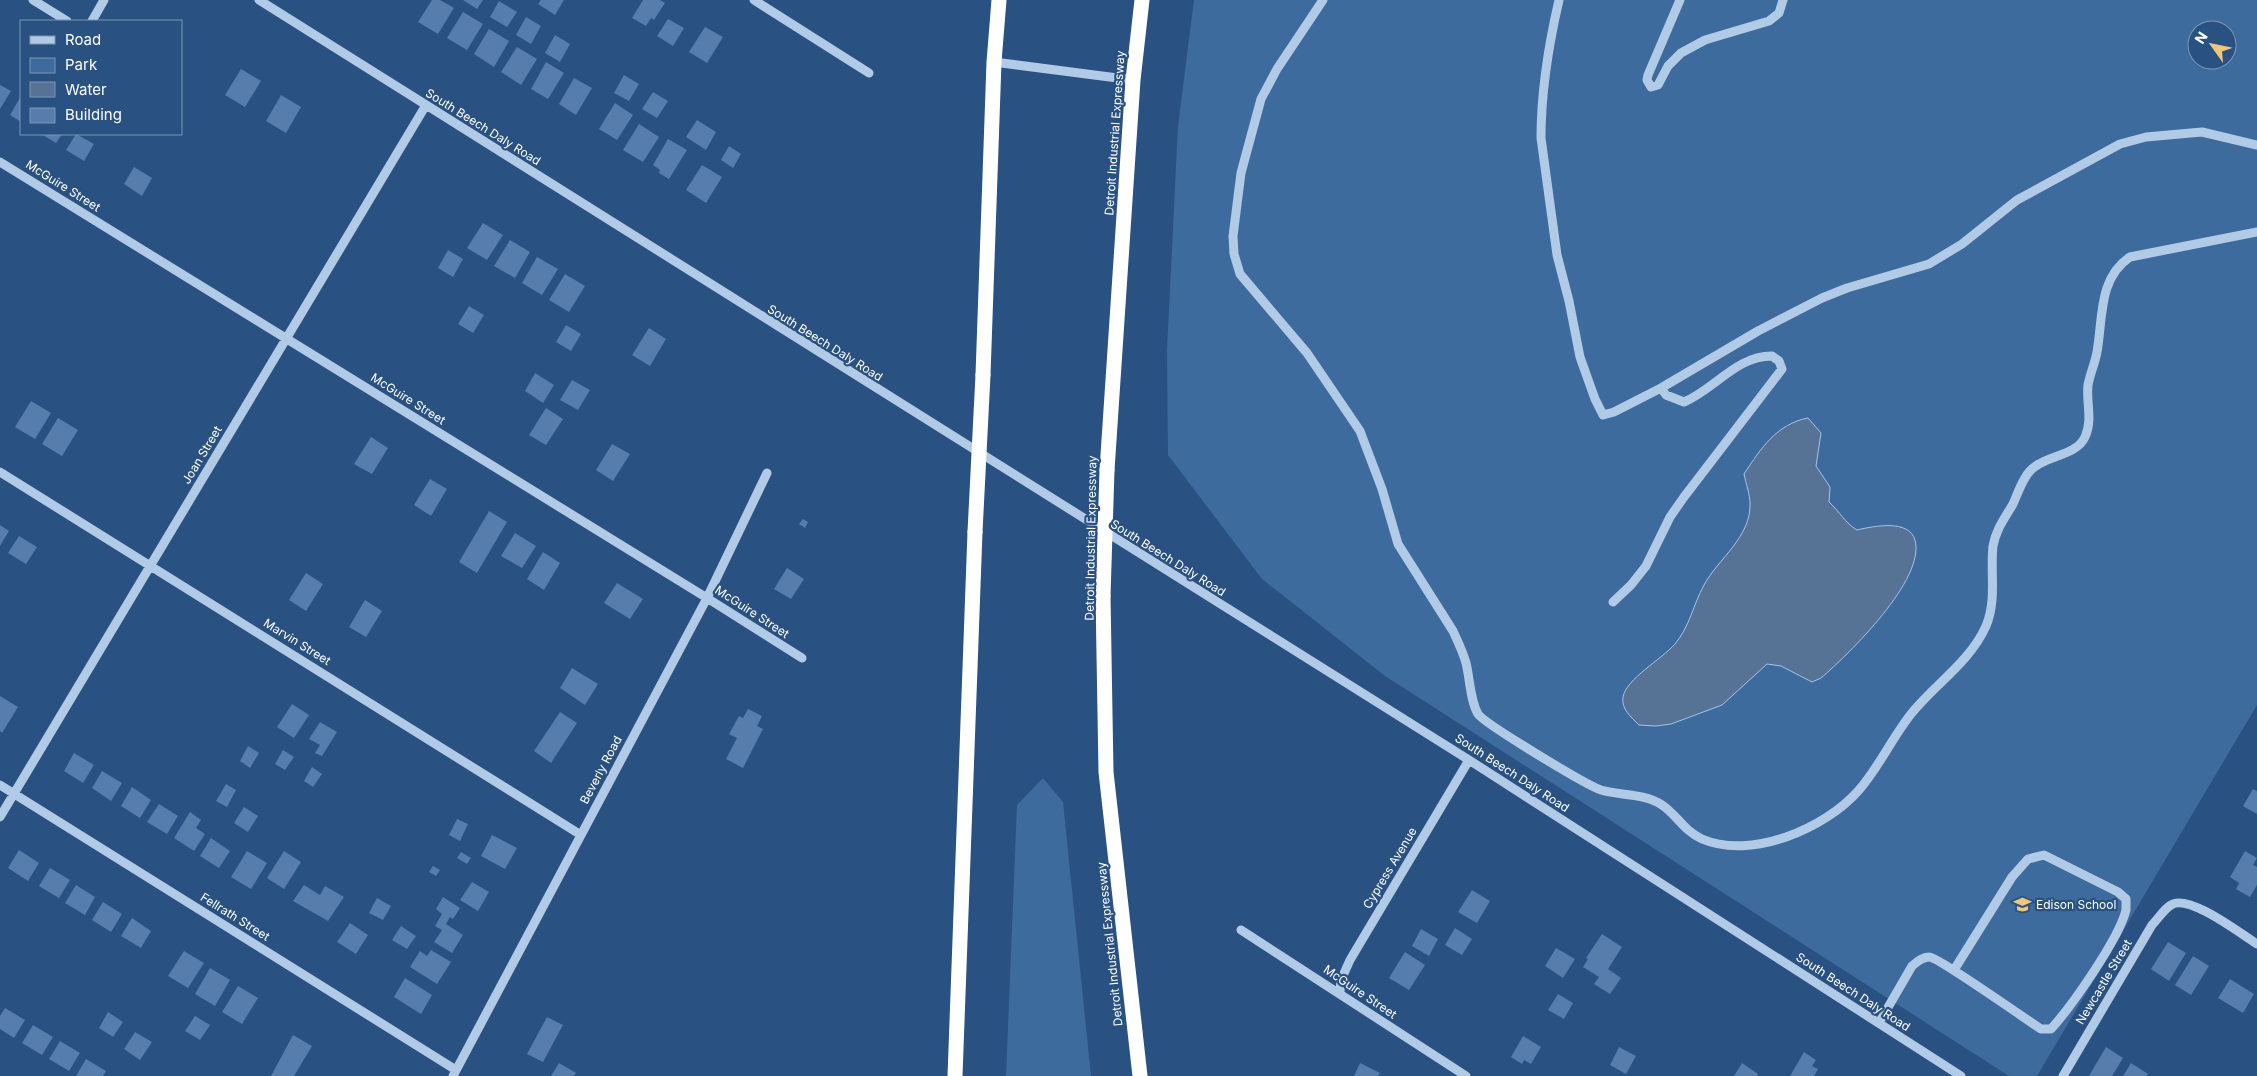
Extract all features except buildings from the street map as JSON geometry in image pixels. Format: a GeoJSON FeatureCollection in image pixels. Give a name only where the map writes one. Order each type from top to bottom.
{"type":"FeatureCollection","features":[{"type":"Feature","properties":{"kind":"highway"},"geometry":{"type":"LineString","coordinates":[[955,1076],[994,62],[999,0]]}},
{"type":"Feature","properties":{"kind":"highway","name":"Detroit Industrial Expressway"},"geometry":{"type":"LineString","coordinates":[[1140,1076],[1106,772],[1103,596],[1107,470],[1132,80],[1142,0]]}},
{"type":"Feature","properties":{"kind":"street"},"geometry":{"type":"LineString","coordinates":[[32,0],[65,20]]}},
{"type":"Feature","properties":{"kind":"street"},"geometry":{"type":"LineString","coordinates":[[93,20],[104,0]]}},
{"type":"Feature","properties":{"kind":"street","name":"South Beech Daly Road"},"geometry":{"type":"LineString","coordinates":[[259,0],[1469,760],[1961,1076]]}},
{"type":"Feature","properties":{"kind":"street"},"geometry":{"type":"LineString","coordinates":[[754,0],[869,73]]}},
{"type":"Feature","properties":{"kind":"street"},"geometry":{"type":"LineString","coordinates":[[1323,0],[1277,69],[1261,99],[1241,173],[1234,227],[1234,254],[1240,274],[1307,353],[1360,431],[1382,489],[1398,544],[1453,631],[1461,647],[1478,714],[1494,727],[1590,786],[1611,792],[1634,795],[1662,805],[1686,829],[1710,842],[1739,846],[1765,842],[1810,827],[1830,816],[1858,790],[1914,710],[1972,650],[1986,626],[1990,614],[1992,592],[1991,566],[1995,536],[2026,474],[2039,463],[2082,443],[2086,436],[2090,416],[2088,384],[2097,350],[2104,298],[2109,282],[2119,266],[2130,257],[2257,232]]}},
{"type":"Feature","properties":{"kind":"street"},"geometry":{"type":"LineString","coordinates":[[1559,0],[1552,34],[1541,121],[1541,138],[1557,255],[1569,301],[1580,357],[1595,399],[1603,415],[1614,412],[1661,388],[1758,330],[1822,298],[1847,288],[1929,264],[1962,244],[2017,200],[2120,144],[2146,137],[2202,132],[2257,145]]}},
{"type":"Feature","properties":{"kind":"street"},"geometry":{"type":"LineString","coordinates":[[1680,0],[1648,75],[1647,80],[1651,87],[1658,85],[1668,66],[1681,53],[1705,40],[1769,21],[1779,13],[1783,0]]}},
{"type":"Feature","properties":{"kind":"street"},"geometry":{"type":"LineString","coordinates":[[994,62],[1132,80]]}},
{"type":"Feature","properties":{"kind":"street","name":"Joan Street"},"geometry":{"type":"LineString","coordinates":[[0,817],[426,106]]}},
{"type":"Feature","properties":{"kind":"street","name":"McGuire Street"},"geometry":{"type":"LineString","coordinates":[[0,162],[802,658]]}},
{"type":"Feature","properties":{"kind":"street"},"geometry":{"type":"LineString","coordinates":[[1613,602],[1631,585],[1646,566],[1661,534],[1679,504],[1782,369],[1779,361],[1772,356],[1752,359],[1740,364],[1700,395],[1684,402],[1666,395],[1661,388]]}},
{"type":"Feature","properties":{"kind":"street","name":"Marvin Street"},"geometry":{"type":"LineString","coordinates":[[0,472],[581,835]]}},
{"type":"Feature","properties":{"kind":"street","name":"Beverly Road"},"geometry":{"type":"LineString","coordinates":[[455,1073],[707,598],[767,473]]}},
{"type":"Feature","properties":{"kind":"street","name":"Cypress Avenue"},"geometry":{"type":"LineString","coordinates":[[1340,992],[1340,980],[1350,960],[1469,760]]}},
{"type":"Feature","properties":{"kind":"street","name":"Fellrath Street"},"geometry":{"type":"LineString","coordinates":[[0,785],[455,1073]]}},
{"type":"Feature","properties":{"kind":"street"},"geometry":{"type":"LineString","coordinates":[[1879,1023],[1906,974],[1919,960],[1929,957],[1936,958],[2041,1029],[2051,1029],[2062,1018],[2109,946],[2126,910],[2126,899],[2118,892],[2044,855],[2028,859],[2012,877],[1954,970]]}},
{"type":"Feature","properties":{"kind":"street","name":"Newcastle Street"},"geometry":{"type":"LineString","coordinates":[[2063,1076],[2152,925],[2171,904],[2183,902],[2195,905],[2257,944]]}},
{"type":"Feature","properties":{"kind":"street","name":"McGuire Street"},"geometry":{"type":"LineString","coordinates":[[1241,930],[1340,992],[1357,1007],[1466,1076]]}},
{"type":"Feature","properties":{"kind":"green space"},"geometry":{"type":"Polygon","coordinates":[[[1194,0],[2257,0],[2257,705],[2037,1076],[2009,1076],[1385,676],[1262,579],[1168,455],[1167,350],[1178,126],[1194,0]]]}},
{"type":"Feature","properties":{"kind":"green space"},"geometry":{"type":"Polygon","coordinates":[[[1043,778],[1063,802],[1091,1076],[1006,1076],[1017,805],[1043,778]]]}},
{"type":"Feature","properties":{"kind":"water"},"geometry":{"type":"Polygon","coordinates":[[[1808,418],[1821,433],[1816,466],[1830,487],[1829,502],[1857,530],[1890,526],[1906,529],[1911,533],[1915,540],[1915,556],[1909,575],[1883,615],[1849,652],[1821,678],[1812,682],[1781,666],[1767,664],[1722,705],[1671,724],[1656,726],[1639,725],[1627,713],[1623,697],[1637,676],[1675,644],[1688,623],[1700,593],[1710,575],[1740,537],[1749,516],[1750,504],[1744,474],[1771,438],[1787,426],[1808,418]]]}},
{"type":"Feature","properties":{"kind":"place","name":"Edison School"},"geometry":{"type":"Point","coordinates":[2022,905]}}]}
